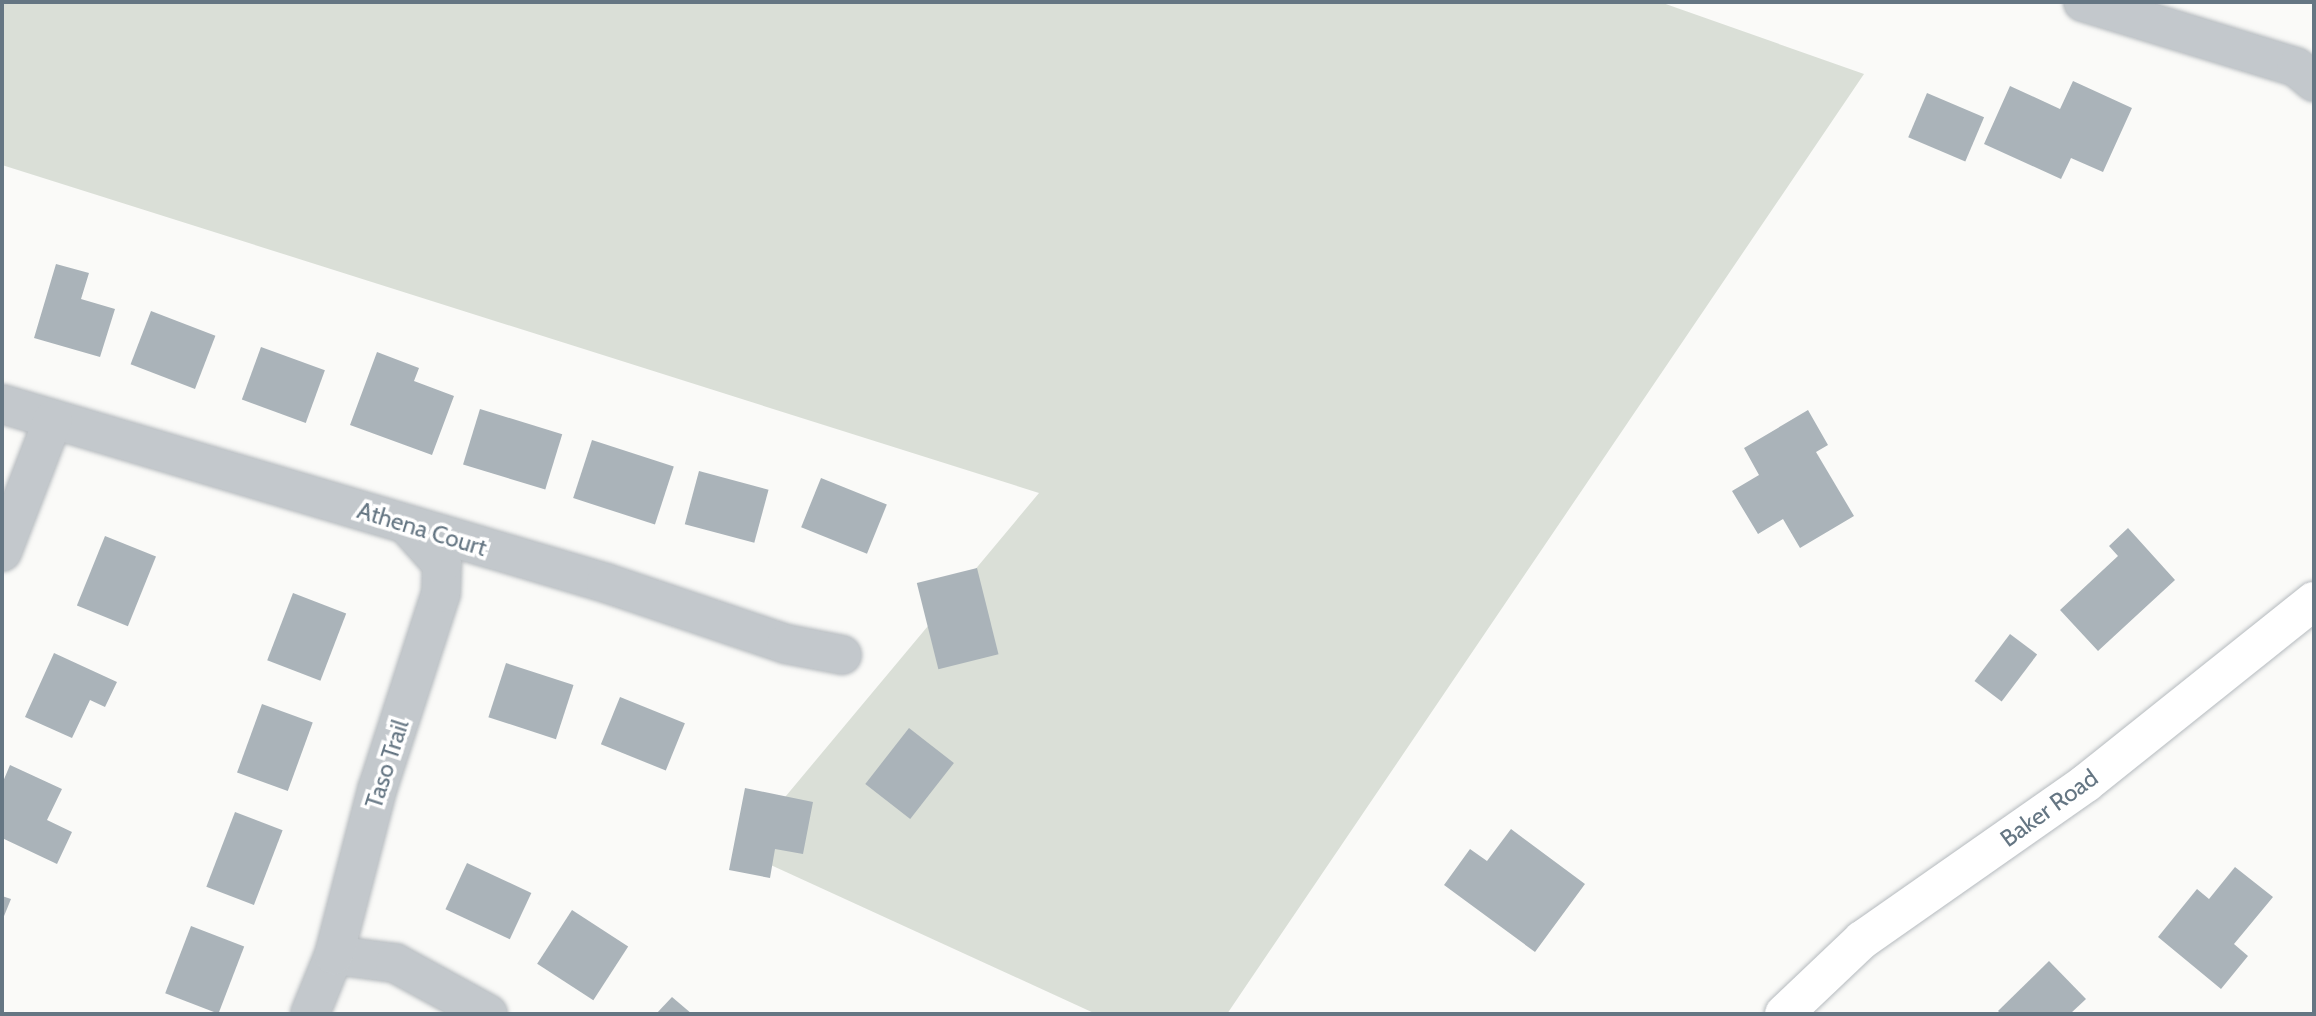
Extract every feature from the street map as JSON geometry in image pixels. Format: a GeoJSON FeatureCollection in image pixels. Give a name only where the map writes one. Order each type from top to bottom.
{"type":"FeatureCollection","features":[{"type":"Feature","properties":{"kind":"main road","name":"Baker Road"},"geometry":{"type":"LineString","coordinates":[[1784,1014],[1862,940],[2086,783],[2314,601]]}},
{"type":"Feature","properties":{"kind":"street"},"geometry":{"type":"LineString","coordinates":[[2083,2],[2296,66],[2314,82]]}},
{"type":"Feature","properties":{"kind":"street","name":"Athena Court"},"geometry":{"type":"LineString","coordinates":[[2,404],[405,524],[786,644],[842,655]]}},
{"type":"Feature","properties":{"kind":"street"},"geometry":{"type":"LineString","coordinates":[[2,552],[53,420]]}},
{"type":"Feature","properties":{"kind":"street","name":"Taso Trail"},"geometry":{"type":"LineString","coordinates":[[310,1014],[334,955],[377,790],[441,593],[442,564],[405,524]]}},
{"type":"Feature","properties":{"kind":"street"},"geometry":{"type":"LineString","coordinates":[[334,955],[396,963],[488,1014]]}},
{"type":"Feature","properties":{"kind":"shaded area"},"geometry":{"type":"Polygon","coordinates":[[[2,2],[1660,2],[1864,74],[1227,1014],[1096,1014],[740,851],[1039,493],[2,165],[2,2]]]}},
{"type":"Feature","properties":{"kind":"building"},"geometry":{"type":"Polygon","coordinates":[[[2073,81],[2132,108],[2103,172],[2071,158],[2061,179],[1984,144],[2010,86],[2060,109],[2073,81]]]}},
{"type":"Feature","properties":{"kind":"building"},"geometry":{"type":"Polygon","coordinates":[[[1927,93],[1984,117],[1965,161],[1908,137],[1927,93]]]}},
{"type":"Feature","properties":{"kind":"building"},"geometry":{"type":"Polygon","coordinates":[[[56,264],[89,273],[81,299],[115,309],[100,357],[34,338],[56,264]]]}},
{"type":"Feature","properties":{"kind":"building"},"geometry":{"type":"Polygon","coordinates":[[[151,311],[215,336],[195,389],[131,364],[151,311]]]}},
{"type":"Feature","properties":{"kind":"building"},"geometry":{"type":"Polygon","coordinates":[[[261,347],[325,370],[306,423],[242,400],[261,347]]]}},
{"type":"Feature","properties":{"kind":"building"},"geometry":{"type":"Polygon","coordinates":[[[377,352],[419,368],[414,381],[454,396],[432,455],[350,425],[377,352]]]}},
{"type":"Feature","properties":{"kind":"building"},"geometry":{"type":"Polygon","coordinates":[[[480,409],[562,434],[545,490],[463,464],[480,409]]]}},
{"type":"Feature","properties":{"kind":"building"},"geometry":{"type":"Polygon","coordinates":[[[1808,410],[1828,445],[1816,452],[1854,516],[1800,548],[1783,519],[1758,534],[1732,491],[1759,475],[1744,448],[1808,410]]]}},
{"type":"Feature","properties":{"kind":"building"},"geometry":{"type":"Polygon","coordinates":[[[592,440],[674,467],[655,525],[573,498],[592,440]]]}},
{"type":"Feature","properties":{"kind":"building"},"geometry":{"type":"Polygon","coordinates":[[[699,471],[769,490],[754,543],[685,524],[699,471]]]}},
{"type":"Feature","properties":{"kind":"building"},"geometry":{"type":"Polygon","coordinates":[[[821,478],[887,505],[867,554],[801,527],[821,478]]]}},
{"type":"Feature","properties":{"kind":"building"},"geometry":{"type":"Polygon","coordinates":[[[2128,528],[2175,580],[2098,651],[2060,610],[2118,556],[2109,546],[2128,528]]]}},
{"type":"Feature","properties":{"kind":"building"},"geometry":{"type":"Polygon","coordinates":[[[105,536],[156,557],[128,626],[77,606],[105,536]]]}},
{"type":"Feature","properties":{"kind":"building"},"geometry":{"type":"Polygon","coordinates":[[[977,568],[999,654],[938,669],[917,583],[977,568]]]}},
{"type":"Feature","properties":{"kind":"building"},"geometry":{"type":"Polygon","coordinates":[[[293,593],[346,613],[320,681],[267,660],[293,593]]]}},
{"type":"Feature","properties":{"kind":"building"},"geometry":{"type":"Polygon","coordinates":[[[2010,634],[2037,654],[2002,702],[1974,681],[2010,634]]]}},
{"type":"Feature","properties":{"kind":"building"},"geometry":{"type":"Polygon","coordinates":[[[54,653],[117,682],[105,707],[90,700],[72,738],[25,717],[54,653]]]}},
{"type":"Feature","properties":{"kind":"building"},"geometry":{"type":"Polygon","coordinates":[[[506,663],[574,685],[556,739],[488,717],[506,663]]]}},
{"type":"Feature","properties":{"kind":"building"},"geometry":{"type":"Polygon","coordinates":[[[620,697],[685,723],[666,771],[601,744],[620,697]]]}},
{"type":"Feature","properties":{"kind":"building"},"geometry":{"type":"Polygon","coordinates":[[[262,704],[313,722],[288,791],[237,773],[262,704]]]}},
{"type":"Feature","properties":{"kind":"building"},"geometry":{"type":"Polygon","coordinates":[[[909,728],[954,763],[910,819],[865,784],[909,728]]]}},
{"type":"Feature","properties":{"kind":"building"},"geometry":{"type":"Polygon","coordinates":[[[10,765],[62,789],[47,820],[72,832],[57,864],[2,838],[2,784],[10,765]]]}},
{"type":"Feature","properties":{"kind":"building"},"geometry":{"type":"Polygon","coordinates":[[[745,788],[813,802],[803,854],[775,849],[770,878],[729,870],[745,788]]]}},
{"type":"Feature","properties":{"kind":"building"},"geometry":{"type":"Polygon","coordinates":[[[235,812],[283,830],[254,905],[206,887],[235,812]]]}},
{"type":"Feature","properties":{"kind":"building"},"geometry":{"type":"Polygon","coordinates":[[[1511,829],[1585,884],[1535,952],[1444,885],[1470,849],[1487,861],[1511,829]]]}},
{"type":"Feature","properties":{"kind":"building"},"geometry":{"type":"Polygon","coordinates":[[[467,863],[531,893],[510,939],[445,909],[467,863]]]}},
{"type":"Feature","properties":{"kind":"building"},"geometry":{"type":"Polygon","coordinates":[[[2235,867],[2273,897],[2234,944],[2248,956],[2221,989],[2158,937],[2197,889],[2209,899],[2235,867]]]}},
{"type":"Feature","properties":{"kind":"building"},"geometry":{"type":"Polygon","coordinates":[[[2,896],[11,899],[2,921],[2,896]]]}},
{"type":"Feature","properties":{"kind":"building"},"geometry":{"type":"Polygon","coordinates":[[[572,910],[628,946],[593,1000],[537,964],[572,910]]]}},
{"type":"Feature","properties":{"kind":"building"},"geometry":{"type":"Polygon","coordinates":[[[191,926],[244,946],[218,1014],[165,993],[191,926]]]}},
{"type":"Feature","properties":{"kind":"building"},"geometry":{"type":"Polygon","coordinates":[[[2049,961],[2086,999],[2070,1014],[2001,1014],[1998,1011],[2049,961]]]}},
{"type":"Feature","properties":{"kind":"building"},"geometry":{"type":"Polygon","coordinates":[[[672,997],[692,1014],[656,1014],[672,997]]]}}]}
